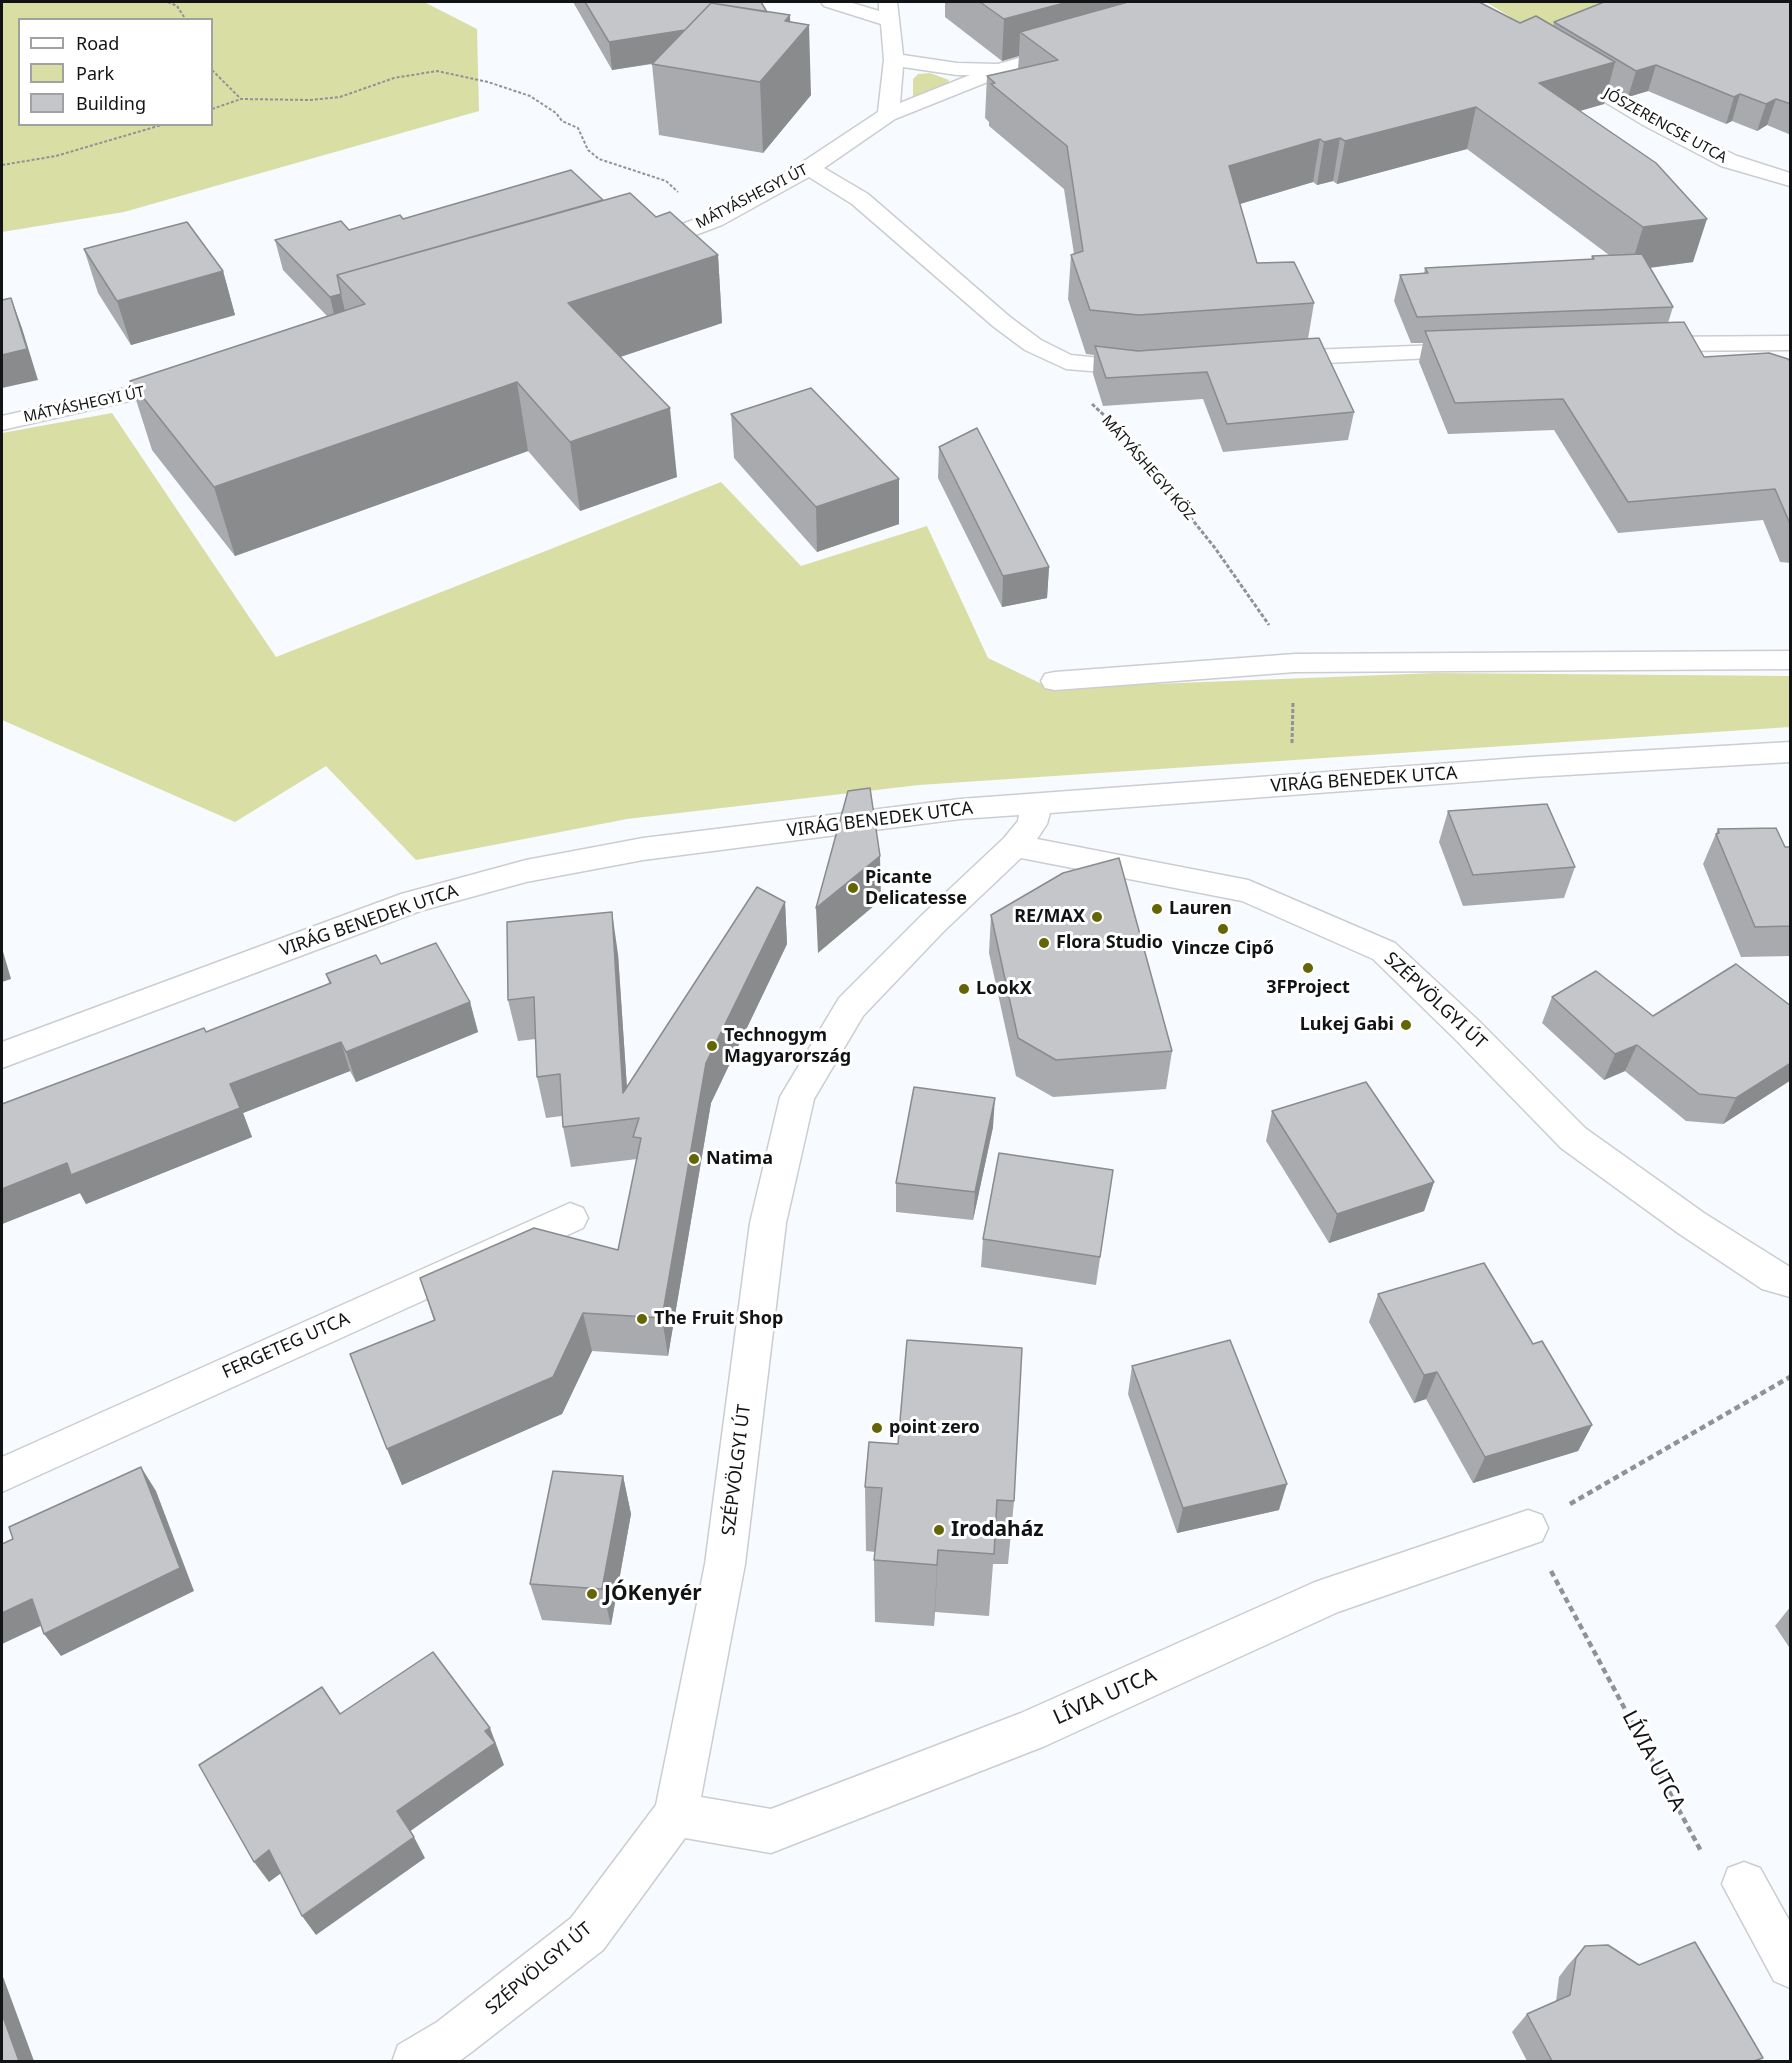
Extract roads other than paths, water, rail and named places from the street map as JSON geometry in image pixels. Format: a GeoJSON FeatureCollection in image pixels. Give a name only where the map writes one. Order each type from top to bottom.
{"type":"FeatureCollection","features":[{"type":"Feature","properties":{"kind":"street"},"geometry":{"type":"LineString","coordinates":[[831,2],[889,11],[894,60],[888,115]]}},
{"type":"Feature","properties":{"kind":"street","name":"MÁTYÁSHEGYI ÚT"},"geometry":{"type":"LineString","coordinates":[[630,252],[714,220],[809,168],[888,115],[1003,69],[1080,46]]}},
{"type":"Feature","properties":{"kind":"street","name":"MÁTYÁSHEGYI ÚT"},"geometry":{"type":"LineString","coordinates":[[894,60],[957,69],[1003,69]]}},
{"type":"Feature","properties":{"kind":"street","name":"JÓSZERENCSE UTCA"},"geometry":{"type":"LineString","coordinates":[[1555,64],[1650,121],[1729,161],[1791,180]]}},
{"type":"Feature","properties":{"kind":"street"},"geometry":{"type":"LineString","coordinates":[[809,168],[860,199],[1002,322],[1033,345],[1066,362],[1114,368],[1157,367]]}},
{"type":"Feature","properties":{"kind":"street"},"geometry":{"type":"LineString","coordinates":[[1628,345],[1791,343]]}},
{"type":"Feature","properties":{"kind":"street"},"geometry":{"type":"LineString","coordinates":[[1258,360],[1488,350]]}},
{"type":"Feature","properties":{"kind":"street","name":"MÁTYÁSHEGYI ÚT"},"geometry":{"type":"LineString","coordinates":[[2,423],[203,376]]}},
{"type":"Feature","properties":{"kind":"street"},"geometry":{"type":"LineString","coordinates":[[1056,681],[1295,663],[1791,660]]}},
{"type":"Feature","properties":{"kind":"street","name":"VIRÁG BENEDEK UTCA"},"geometry":{"type":"LineString","coordinates":[[2,1055],[412,902],[526,871],[643,849],[960,810],[1626,760],[1791,752]]}},
{"type":"Feature","properties":{"kind":"street","name":"SZÉPVÖLGYI ÚT"},"geometry":{"type":"LineString","coordinates":[[415,2061],[453,2038],[587,1934],[676,1814],[724,1564],[768,1223],[797,1097],[851,1008],[933,923],[1015,846],[1032,824],[1037,804]]}},
{"type":"Feature","properties":{"kind":"street","name":"SZÉPVÖLGYI ÚT"},"geometry":{"type":"LineString","coordinates":[[1015,846],[1248,891],[1384,951],[1468,1031],[1573,1138],[1691,1223],[1775,1278],[1791,1282]]}},
{"type":"Feature","properties":{"kind":"street","name":"FERGETEG UTCA"},"geometry":{"type":"LineString","coordinates":[[2,1474],[570,1218]]}},
{"type":"Feature","properties":{"kind":"street","name":"LÍVIA UTCA"},"geometry":{"type":"LineString","coordinates":[[676,1814],[771,1831],[1030,1731],[1329,1596],[1528,1528]]}},
{"type":"Feature","properties":{"kind":"street"},"geometry":{"type":"LineString","coordinates":[[1744,1884],[1791,1965]]}},
{"type":"Feature","properties":{"kind":"place","name":"Picante Delicatesse"},"geometry":{"type":"Point","coordinates":[853,888]}},
{"type":"Feature","properties":{"kind":"place","name":"Lauren"},"geometry":{"type":"Point","coordinates":[1157,909]}},
{"type":"Feature","properties":{"kind":"place","name":"RE/MAX"},"geometry":{"type":"Point","coordinates":[1097,917]}},
{"type":"Feature","properties":{"kind":"place","name":"Vincze Cipő"},"geometry":{"type":"Point","coordinates":[1223,929]}},
{"type":"Feature","properties":{"kind":"place","name":"Flora Studio"},"geometry":{"type":"Point","coordinates":[1044,943]}},
{"type":"Feature","properties":{"kind":"place","name":"3FProject"},"geometry":{"type":"Point","coordinates":[1308,968]}},
{"type":"Feature","properties":{"kind":"place","name":"LookX"},"geometry":{"type":"Point","coordinates":[964,989]}},
{"type":"Feature","properties":{"kind":"place","name":"Lukej Gabi"},"geometry":{"type":"Point","coordinates":[1406,1025]}},
{"type":"Feature","properties":{"kind":"place","name":"Technogym Magyarország"},"geometry":{"type":"Point","coordinates":[712,1046]}},
{"type":"Feature","properties":{"kind":"place","name":"Natima"},"geometry":{"type":"Point","coordinates":[694,1159]}},
{"type":"Feature","properties":{"kind":"place","name":"The Fruit Shop"},"geometry":{"type":"Point","coordinates":[642,1319]}},
{"type":"Feature","properties":{"kind":"place","name":"point zero"},"geometry":{"type":"Point","coordinates":[877,1428]}},
{"type":"Feature","properties":{"kind":"place","name":"Irodaház"},"geometry":{"type":"Point","coordinates":[939,1530]}},
{"type":"Feature","properties":{"kind":"place","name":"JÓKenyér"},"geometry":{"type":"Point","coordinates":[592,1594]}}]}
